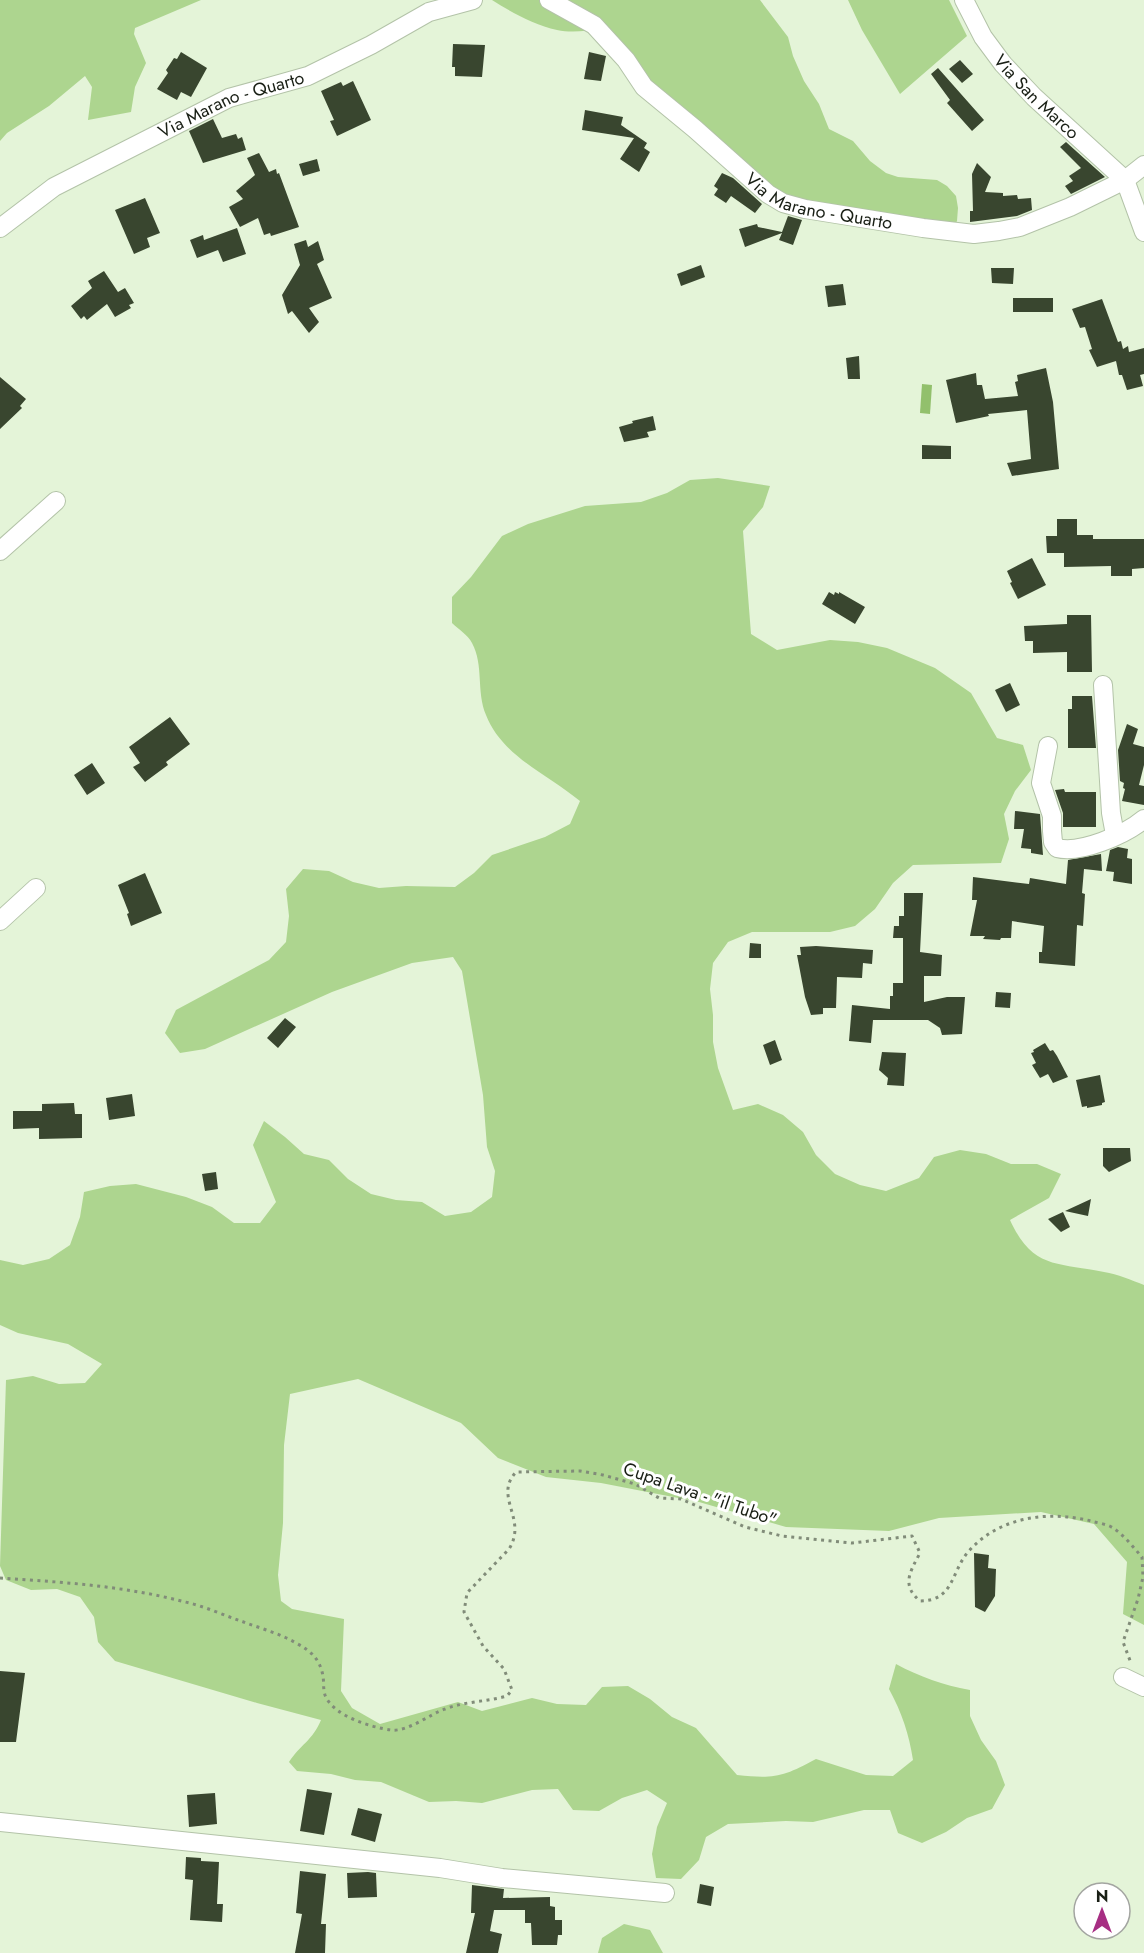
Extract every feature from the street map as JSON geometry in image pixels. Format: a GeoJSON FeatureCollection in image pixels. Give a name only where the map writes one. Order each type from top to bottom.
{"type":"FeatureCollection","features":[{"type":"Feature","properties":{"kind":"street","name":"Via Marano - Quarto"},"geometry":{"type":"LineString","coordinates":[[0,228],[54,187],[229,98],[308,76],[371,45],[429,12],[473,0]]}},
{"type":"Feature","properties":{"kind":"street","name":"Via Marano - Quarto"},"geometry":{"type":"LineString","coordinates":[[549,0],[594,26],[626,60],[644,87],[768,194],[783,203],[805,209],[974,234],[1020,227],[1070,207],[1125,180],[1144,165]]}},
{"type":"Feature","properties":{"kind":"street","name":"Via San Marco"},"geometry":{"type":"LineString","coordinates":[[964,0],[983,37],[1003,64],[1034,97],[1125,180]]}},
{"type":"Feature","properties":{"kind":"street"},"geometry":{"type":"LineString","coordinates":[[1125,180],[1144,232]]}},
{"type":"Feature","properties":{"kind":"street"},"geometry":{"type":"LineString","coordinates":[[0,551],[56,501]]}},
{"type":"Feature","properties":{"kind":"street"},"geometry":{"type":"LineString","coordinates":[[1103,685],[1108,780],[1115,835]]}},
{"type":"Feature","properties":{"kind":"street"},"geometry":{"type":"LineString","coordinates":[[1048,746],[1041,783],[1052,816],[1052,831],[1057,848],[1066,851],[1082,849],[1144,819]]}},
{"type":"Feature","properties":{"kind":"street"},"geometry":{"type":"LineString","coordinates":[[0,921],[36,888]]}},
{"type":"Feature","properties":{"kind":"street"},"geometry":{"type":"LineString","coordinates":[[1127,1671],[1144,1687]]}},
{"type":"Feature","properties":{"kind":"street"},"geometry":{"type":"LineString","coordinates":[[0,1822],[440,1868],[502,1878],[665,1893]]}},
{"type":"Feature","properties":{"kind":"path","name":"Cupa Lava - \"il Tubo\""},"geometry":{"type":"LineString","coordinates":[[0,1578],[131,1590],[187,1602],[263,1629],[296,1643],[317,1657],[325,1695],[339,1712],[359,1722],[394,1731],[422,1721],[442,1710],[467,1702],[491,1701],[507,1696],[512,1690],[504,1669],[483,1646],[464,1612],[467,1593],[514,1541],[515,1520],[508,1499],[508,1485],[516,1472],[580,1471],[635,1484],[659,1498],[681,1499],[745,1527],[782,1536],[852,1543],[912,1536],[920,1553],[908,1582],[909,1589],[920,1601],[935,1599],[944,1594],[967,1553],[998,1529],[1014,1522],[1032,1516],[1062,1515],[1112,1526],[1142,1557],[1143,1577],[1123,1642],[1127,1671]]}},
{"type":"Feature","properties":{"kind":"shaded area"},"geometry":{"type":"Polygon","coordinates":[[[0,0],[201,0],[135,28],[134,34],[146,63],[135,87],[131,112],[88,120],[92,87],[85,76],[49,106],[7,133],[0,141],[0,0]]]}},
{"type":"Feature","properties":{"kind":"shaded area"},"geometry":{"type":"Polygon","coordinates":[[[492,0],[760,0],[788,37],[804,81],[819,104],[829,129],[853,141],[870,161],[886,173],[898,177],[937,180],[947,186],[956,196],[957,221],[954,226],[803,205],[769,189],[682,113],[600,29],[573,32],[548,28],[523,18],[492,0]]]}},
{"type":"Feature","properties":{"kind":"shaded area"},"geometry":{"type":"Polygon","coordinates":[[[848,0],[949,0],[967,36],[900,94],[862,30],[848,0]]]}},
{"type":"Feature","properties":{"kind":"shaded area"},"geometry":{"type":"Polygon","coordinates":[[[922,384],[932,385],[930,414],[920,413],[922,384]]]}},
{"type":"Feature","properties":{"kind":"shaded area"},"geometry":{"type":"Polygon","coordinates":[[[718,478],[770,486],[763,507],[743,531],[751,634],[777,650],[830,640],[858,642],[887,648],[935,668],[971,693],[997,738],[1023,745],[1031,770],[1015,791],[1004,814],[1009,839],[1001,863],[913,865],[893,883],[875,909],[855,926],[830,932],[752,932],[728,942],[713,963],[710,989],[713,1042],[718,1068],[733,1110],[758,1104],[783,1115],[803,1132],[816,1155],[835,1174],[860,1185],[886,1191],[919,1178],[934,1157],[960,1150],[986,1154],[1011,1164],[1037,1164],[1061,1174],[1049,1198],[1010,1220],[1019,1236],[1028,1248],[1048,1261],[1114,1274],[1144,1285],[1144,1625],[1123,1614],[1127,1562],[1094,1524],[1041,1512],[939,1518],[889,1531],[786,1527],[699,1502],[601,1483],[546,1477],[498,1458],[461,1423],[358,1379],[290,1394],[284,1445],[283,1523],[278,1575],[281,1601],[292,1609],[344,1619],[341,1691],[352,1708],[380,1724],[458,1702],[482,1711],[532,1698],[557,1704],[586,1705],[602,1687],[628,1686],[650,1699],[672,1717],[696,1728],[737,1775],[760,1777],[778,1775],[795,1770],[816,1759],[866,1775],[893,1776],[913,1760],[904,1724],[889,1689],[896,1664],[932,1680],[970,1690],[970,1716],[981,1740],[996,1761],[1005,1785],[992,1809],[967,1818],[946,1832],[922,1843],[898,1833],[890,1810],[864,1810],[813,1822],[728,1824],[706,1837],[699,1860],[681,1879],[656,1878],[652,1854],[657,1827],[667,1803],[647,1790],[622,1798],[599,1811],[573,1810],[558,1789],[532,1790],[482,1803],[429,1802],[381,1782],[297,1771],[289,1762],[314,1733],[321,1720],[115,1661],[98,1642],[94,1617],[80,1597],[57,1589],[31,1590],[6,1580],[0,1566],[6,1380],[33,1376],[59,1384],[85,1383],[102,1364],[68,1344],[18,1333],[0,1325],[0,1260],[23,1265],[49,1259],[70,1245],[80,1217],[84,1192],[110,1186],[136,1184],[186,1197],[212,1207],[234,1223],[260,1223],[276,1202],[253,1145],[264,1121],[304,1154],[329,1160],[348,1179],[371,1194],[396,1200],[422,1202],[445,1216],[471,1212],[492,1197],[495,1171],[487,1147],[483,1095],[462,971],[453,957],[412,963],[332,992],[205,1049],[180,1053],[165,1033],[176,1010],[269,960],[286,942],[289,916],[286,889],[303,869],[329,871],[353,882],[379,888],[455,887],[474,873],[492,855],[545,837],[570,824],[580,801],[514,753],[493,729],[481,697],[476,651],[468,637],[452,623],[452,597],[471,577],[502,536],[528,524],[585,506],[641,502],[667,493],[690,480],[718,478]]]}},
{"type":"Feature","properties":{"kind":"shaded area"},"geometry":{"type":"Polygon","coordinates":[[[624,1924],[650,1930],[663,1953],[598,1953],[602,1938],[624,1924]]]}},
{"type":"Feature","properties":{"kind":"building"},"geometry":{"type":"Polygon","coordinates":[[[453,44],[485,45],[482,77],[455,76],[455,67],[452,67],[453,44]]]}},
{"type":"Feature","properties":{"kind":"building"},"geometry":{"type":"Polygon","coordinates":[[[181,52],[207,68],[191,97],[181,92],[177,100],[157,89],[168,73],[166,70],[181,52]]]}},
{"type":"Feature","properties":{"kind":"building"},"geometry":{"type":"Polygon","coordinates":[[[589,52],[606,56],[601,81],[584,79],[589,52]]]}},
{"type":"Feature","properties":{"kind":"building"},"geometry":{"type":"Polygon","coordinates":[[[960,60],[973,74],[962,83],[949,69],[960,60]]]}},
{"type":"Feature","properties":{"kind":"building"},"geometry":{"type":"Polygon","coordinates":[[[938,68],[984,120],[972,131],[947,103],[950,100],[931,74],[938,68]]]}},
{"type":"Feature","properties":{"kind":"building"},"geometry":{"type":"Polygon","coordinates":[[[353,81],[371,120],[337,136],[330,121],[334,120],[321,91],[341,82],[343,86],[353,81]]]}},
{"type":"Feature","properties":{"kind":"building"},"geometry":{"type":"Polygon","coordinates":[[[585,110],[623,117],[621,125],[647,143],[644,148],[650,152],[639,172],[620,159],[634,138],[582,130],[585,110]]]}},
{"type":"Feature","properties":{"kind":"building"},"geometry":{"type":"Polygon","coordinates":[[[213,119],[222,138],[236,134],[238,139],[242,137],[246,150],[203,163],[189,131],[213,119]]]}},
{"type":"Feature","properties":{"kind":"building"},"geometry":{"type":"Polygon","coordinates":[[[1066,142],[1105,177],[1071,194],[1065,186],[1073,181],[1069,176],[1081,168],[1060,147],[1066,142]]]}},
{"type":"Feature","properties":{"kind":"building"},"geometry":{"type":"Polygon","coordinates":[[[259,153],[269,172],[276,169],[277,174],[279,173],[299,227],[271,236],[270,233],[264,235],[258,218],[240,227],[229,207],[243,199],[236,191],[255,175],[247,158],[259,153]]]}},
{"type":"Feature","properties":{"kind":"building"},"geometry":{"type":"Polygon","coordinates":[[[317,159],[320,171],[303,176],[299,164],[317,159]]]}},
{"type":"Feature","properties":{"kind":"building"},"geometry":{"type":"Polygon","coordinates":[[[977,163],[991,177],[985,192],[1003,193],[1003,196],[1017,195],[1018,199],[1031,198],[1032,210],[1017,216],[970,222],[970,211],[973,211],[972,174],[977,163]]]}},
{"type":"Feature","properties":{"kind":"building"},"geometry":{"type":"Polygon","coordinates":[[[722,173],[733,178],[762,204],[755,213],[731,196],[726,203],[714,195],[718,189],[714,186],[722,173]]]}},
{"type":"Feature","properties":{"kind":"building"},"geometry":{"type":"Polygon","coordinates":[[[145,198],[160,233],[147,238],[150,247],[134,254],[115,210],[145,198]]]}},
{"type":"Feature","properties":{"kind":"building"},"geometry":{"type":"Polygon","coordinates":[[[788,216],[802,220],[793,245],[779,240],[782,233],[745,247],[739,229],[757,224],[758,227],[782,232],[788,216]]]}},
{"type":"Feature","properties":{"kind":"building"},"geometry":{"type":"Polygon","coordinates":[[[237,228],[246,254],[223,262],[218,250],[197,258],[190,240],[203,235],[204,240],[237,228]]]}},
{"type":"Feature","properties":{"kind":"building"},"geometry":{"type":"Polygon","coordinates":[[[306,240],[308,247],[318,241],[324,260],[317,264],[332,298],[309,308],[319,322],[309,333],[292,311],[288,314],[282,295],[300,265],[294,244],[306,240]]]}},
{"type":"Feature","properties":{"kind":"building"},"geometry":{"type":"Polygon","coordinates":[[[701,265],[705,277],[681,286],[677,274],[701,265]]]}},
{"type":"Feature","properties":{"kind":"building"},"geometry":{"type":"Polygon","coordinates":[[[991,268],[1014,268],[1013,284],[992,283],[991,268]]]}},
{"type":"Feature","properties":{"kind":"building"},"geometry":{"type":"Polygon","coordinates":[[[104,271],[118,292],[125,288],[134,303],[129,305],[131,308],[115,317],[107,304],[87,320],[84,316],[81,319],[71,306],[92,288],[88,281],[104,271]]]}},
{"type":"Feature","properties":{"kind":"building"},"geometry":{"type":"Polygon","coordinates":[[[843,284],[846,305],[828,307],[825,286],[843,284]]]}},
{"type":"Feature","properties":{"kind":"building"},"geometry":{"type":"Polygon","coordinates":[[[1013,298],[1053,298],[1053,312],[1013,312],[1013,298]]]}},
{"type":"Feature","properties":{"kind":"building"},"geometry":{"type":"Polygon","coordinates":[[[1102,299],[1118,342],[1121,341],[1123,349],[1128,346],[1129,352],[1144,348],[1144,374],[1140,375],[1143,386],[1127,390],[1122,375],[1119,375],[1116,361],[1097,367],[1089,350],[1092,349],[1085,327],[1080,328],[1072,309],[1102,299]]]}},
{"type":"Feature","properties":{"kind":"building"},"geometry":{"type":"Polygon","coordinates":[[[859,356],[860,379],[848,379],[846,358],[859,356]]]}},
{"type":"Feature","properties":{"kind":"building"},"geometry":{"type":"Polygon","coordinates":[[[1046,368],[1053,402],[1059,469],[1012,476],[1007,463],[1031,459],[1027,410],[988,414],[989,416],[956,423],[946,380],[976,373],[977,385],[982,385],[985,399],[1018,396],[1015,382],[1018,381],[1017,375],[1046,368]]]}},
{"type":"Feature","properties":{"kind":"building"},"geometry":{"type":"Polygon","coordinates":[[[0,377],[26,399],[20,406],[22,408],[0,429],[0,377]]]}},
{"type":"Feature","properties":{"kind":"building"},"geometry":{"type":"Polygon","coordinates":[[[653,416],[656,430],[647,432],[649,437],[624,442],[619,427],[653,416]]]}},
{"type":"Feature","properties":{"kind":"building"},"geometry":{"type":"Polygon","coordinates":[[[922,445],[951,446],[951,459],[922,459],[922,445]]]}},
{"type":"Feature","properties":{"kind":"building"},"geometry":{"type":"Polygon","coordinates":[[[1057,519],[1077,519],[1077,535],[1093,535],[1093,539],[1144,539],[1144,568],[1132,569],[1132,576],[1111,576],[1111,566],[1064,567],[1064,553],[1047,553],[1046,536],[1057,536],[1057,519]]]}},
{"type":"Feature","properties":{"kind":"building"},"geometry":{"type":"Polygon","coordinates":[[[1032,558],[1046,585],[1018,599],[1007,571],[1032,558]]]}},
{"type":"Feature","properties":{"kind":"building"},"geometry":{"type":"Polygon","coordinates":[[[829,592],[834,595],[835,592],[839,594],[839,592],[865,607],[855,624],[822,604],[829,592]]]}},
{"type":"Feature","properties":{"kind":"building"},"geometry":{"type":"Polygon","coordinates":[[[1067,615],[1091,615],[1092,672],[1067,672],[1067,652],[1033,653],[1033,641],[1025,641],[1024,626],[1067,624],[1067,615]]]}},
{"type":"Feature","properties":{"kind":"building"},"geometry":{"type":"Polygon","coordinates":[[[1010,683],[1020,705],[1006,712],[995,690],[1010,683]]]}},
{"type":"Feature","properties":{"kind":"building"},"geometry":{"type":"Polygon","coordinates":[[[1072,696],[1092,696],[1096,748],[1068,748],[1068,709],[1072,709],[1072,696]]]}},
{"type":"Feature","properties":{"kind":"building"},"geometry":{"type":"Polygon","coordinates":[[[170,717],[190,744],[166,762],[168,765],[145,782],[133,767],[140,763],[129,747],[170,717]]]}},
{"type":"Feature","properties":{"kind":"building"},"geometry":{"type":"Polygon","coordinates":[[[1127,724],[1138,729],[1133,744],[1144,747],[1144,765],[1139,785],[1144,786],[1144,805],[1122,801],[1125,789],[1123,788],[1124,783],[1120,781],[1118,750],[1127,724]]]}},
{"type":"Feature","properties":{"kind":"building"},"geometry":{"type":"Polygon","coordinates":[[[92,763],[105,783],[87,795],[74,775],[92,763]]]}},
{"type":"Feature","properties":{"kind":"building"},"geometry":{"type":"Polygon","coordinates":[[[1064,789],[1065,792],[1096,792],[1096,827],[1063,827],[1063,813],[1055,790],[1064,789]]]}},
{"type":"Feature","properties":{"kind":"building"},"geometry":{"type":"Polygon","coordinates":[[[1015,811],[1040,814],[1043,855],[1031,853],[1031,849],[1021,848],[1024,829],[1014,829],[1015,811]]]}},
{"type":"Feature","properties":{"kind":"building"},"geometry":{"type":"Polygon","coordinates":[[[1118,847],[1128,849],[1127,858],[1132,859],[1132,884],[1113,881],[1114,872],[1106,871],[1110,850],[1118,847]]]}},
{"type":"Feature","properties":{"kind":"building"},"geometry":{"type":"Polygon","coordinates":[[[1101,854],[1102,871],[1084,869],[1083,926],[1077,925],[1075,966],[1039,963],[1044,926],[1012,921],[1011,938],[1000,940],[983,939],[985,936],[970,936],[977,900],[972,900],[973,877],[1029,884],[1030,878],[1066,884],[1068,860],[1101,854]]]}},
{"type":"Feature","properties":{"kind":"building"},"geometry":{"type":"Polygon","coordinates":[[[145,873],[162,913],[131,926],[127,914],[129,913],[118,885],[145,873]]]}},
{"type":"Feature","properties":{"kind":"building"},"geometry":{"type":"Polygon","coordinates":[[[904,893],[923,893],[920,952],[942,955],[941,976],[924,976],[924,1002],[947,997],[965,997],[962,1034],[942,1035],[940,1028],[928,1020],[873,1020],[871,1043],[849,1041],[852,1005],[890,1009],[893,983],[903,983],[903,938],[893,938],[894,926],[899,926],[899,916],[904,916],[904,893]]]}},
{"type":"Feature","properties":{"kind":"building"},"geometry":{"type":"Polygon","coordinates":[[[750,943],[761,944],[761,958],[749,958],[750,943]]]}},
{"type":"Feature","properties":{"kind":"building"},"geometry":{"type":"Polygon","coordinates":[[[800,947],[873,950],[872,964],[863,963],[862,978],[837,977],[836,1008],[823,1008],[823,1014],[811,1015],[797,955],[801,955],[800,947]]]}},
{"type":"Feature","properties":{"kind":"building"},"geometry":{"type":"Polygon","coordinates":[[[996,992],[1011,993],[1010,1008],[995,1007],[996,992]]]}},
{"type":"Feature","properties":{"kind":"building"},"geometry":{"type":"Polygon","coordinates":[[[285,1018],[296,1027],[278,1048],[267,1038],[285,1018]]]}},
{"type":"Feature","properties":{"kind":"building"},"geometry":{"type":"Polygon","coordinates":[[[775,1040],[782,1060],[770,1065],[763,1045],[775,1040]]]}},
{"type":"Feature","properties":{"kind":"building"},"geometry":{"type":"Polygon","coordinates":[[[1045,1043],[1050,1051],[1053,1050],[1068,1077],[1053,1083],[1048,1074],[1040,1078],[1032,1065],[1036,1063],[1031,1053],[1045,1043]]]}},
{"type":"Feature","properties":{"kind":"building"},"geometry":{"type":"Polygon","coordinates":[[[882,1052],[906,1053],[904,1086],[887,1085],[888,1078],[879,1070],[882,1052]]]}},
{"type":"Feature","properties":{"kind":"building"},"geometry":{"type":"Polygon","coordinates":[[[1100,1075],[1105,1102],[1102,1105],[1082,1107],[1076,1080],[1100,1075]]]}},
{"type":"Feature","properties":{"kind":"building"},"geometry":{"type":"Polygon","coordinates":[[[132,1094],[135,1116],[109,1120],[106,1098],[132,1094]]]}},
{"type":"Feature","properties":{"kind":"building"},"geometry":{"type":"Polygon","coordinates":[[[74,1103],[75,1114],[82,1114],[82,1138],[39,1139],[39,1128],[13,1129],[13,1111],[42,1111],[42,1104],[74,1103]]]}},
{"type":"Feature","properties":{"kind":"building"},"geometry":{"type":"Polygon","coordinates":[[[1103,1148],[1130,1148],[1131,1161],[1109,1172],[1103,1166],[1103,1148]]]}},
{"type":"Feature","properties":{"kind":"building"},"geometry":{"type":"Polygon","coordinates":[[[216,1172],[218,1189],[205,1191],[202,1174],[216,1172]]]}},
{"type":"Feature","properties":{"kind":"building"},"geometry":{"type":"Polygon","coordinates":[[[1091,1199],[1088,1216],[1065,1211],[1091,1199]]]}},
{"type":"Feature","properties":{"kind":"building"},"geometry":{"type":"Polygon","coordinates":[[[1063,1212],[1070,1227],[1061,1232],[1048,1219],[1063,1212]]]}},
{"type":"Feature","properties":{"kind":"building"},"geometry":{"type":"Polygon","coordinates":[[[974,1553],[989,1555],[988,1568],[996,1569],[995,1596],[985,1612],[975,1607],[974,1553]]]}},
{"type":"Feature","properties":{"kind":"building"},"geometry":{"type":"Polygon","coordinates":[[[0,1671],[25,1673],[16,1742],[0,1742],[0,1671]]]}},
{"type":"Feature","properties":{"kind":"building"},"geometry":{"type":"Polygon","coordinates":[[[307,1789],[332,1793],[324,1835],[300,1831],[307,1789]]]}},
{"type":"Feature","properties":{"kind":"building"},"geometry":{"type":"Polygon","coordinates":[[[215,1793],[217,1824],[189,1827],[187,1795],[215,1793]]]}},
{"type":"Feature","properties":{"kind":"building"},"geometry":{"type":"Polygon","coordinates":[[[358,1808],[382,1814],[375,1842],[351,1835],[358,1808]]]}},
{"type":"Feature","properties":{"kind":"building"},"geometry":{"type":"Polygon","coordinates":[[[186,1857],[219,1862],[217,1904],[223,1904],[222,1922],[190,1920],[193,1880],[185,1879],[186,1857]]]}},
{"type":"Feature","properties":{"kind":"building"},"geometry":{"type":"Polygon","coordinates":[[[300,1871],[326,1874],[321,1924],[326,1924],[325,1953],[295,1953],[302,1914],[296,1913],[300,1871]]]}},
{"type":"Feature","properties":{"kind":"building"},"geometry":{"type":"Polygon","coordinates":[[[347,1873],[376,1873],[377,1897],[348,1898],[347,1873]]]}},
{"type":"Feature","properties":{"kind":"building"},"geometry":{"type":"Polygon","coordinates":[[[700,1884],[714,1887],[711,1906],[697,1903],[700,1884]]]}},
{"type":"Feature","properties":{"kind":"building"},"geometry":{"type":"Polygon","coordinates":[[[472,1885],[504,1889],[503,1898],[550,1897],[550,1906],[555,1907],[555,1920],[562,1920],[562,1935],[558,1935],[557,1945],[532,1945],[531,1923],[525,1923],[525,1910],[494,1910],[490,1931],[502,1934],[498,1953],[466,1953],[475,1913],[471,1913],[472,1885]]]}}]}
